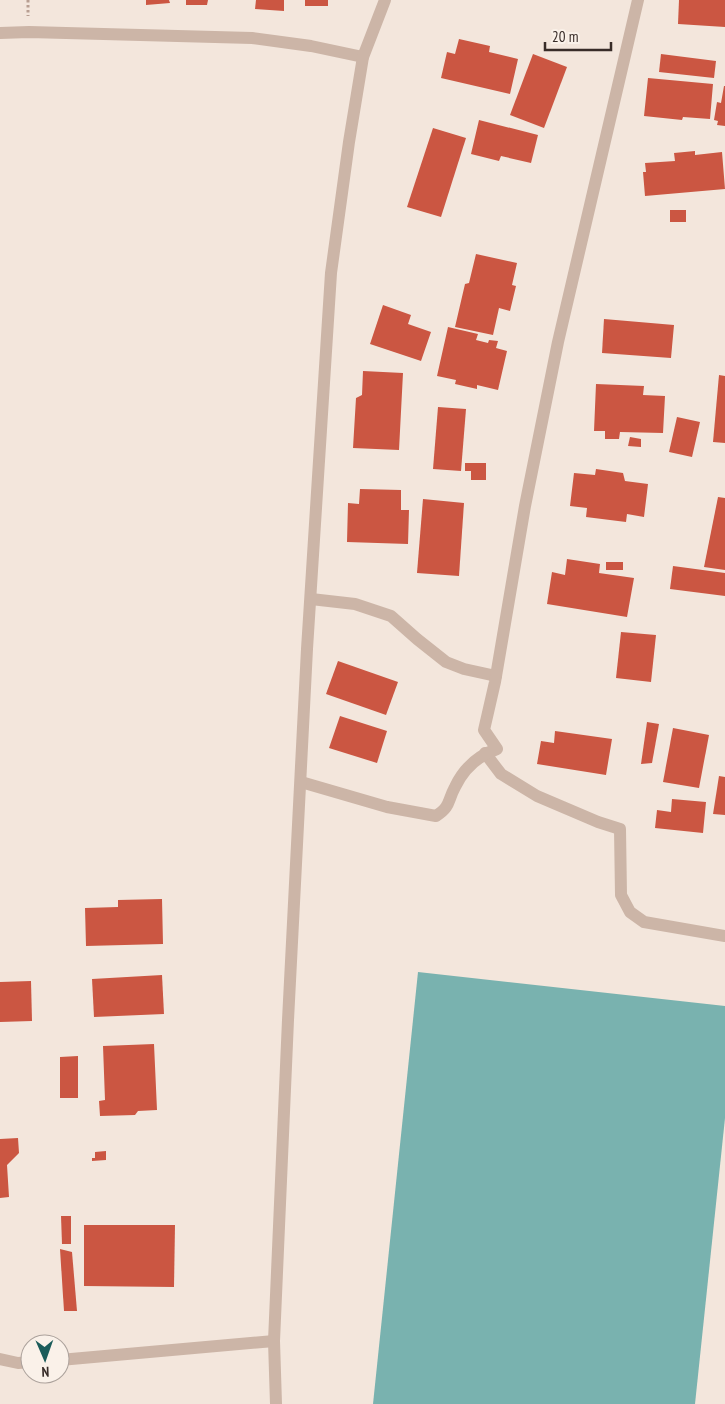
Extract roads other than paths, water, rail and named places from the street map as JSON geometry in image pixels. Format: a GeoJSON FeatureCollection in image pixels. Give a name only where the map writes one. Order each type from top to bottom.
{"type":"FeatureCollection","features":[{"type":"Feature","properties":{"kind":"street"},"geometry":{"type":"LineString","coordinates":[[276,1404],[274,1341],[301,782],[331,273],[349,142],[364,57],[385,0]]}},
{"type":"Feature","properties":{"kind":"street"},"geometry":{"type":"LineString","coordinates":[[301,782],[387,807],[436,816],[446,810],[455,786],[470,763],[485,753],[497,749],[484,730],[496,676],[525,506],[558,342],[638,0]]}},
{"type":"Feature","properties":{"kind":"street"},"geometry":{"type":"LineString","coordinates":[[0,33],[29,32],[252,38],[312,46],[364,57]]}},
{"type":"Feature","properties":{"kind":"street"},"geometry":{"type":"LineString","coordinates":[[311,599],[355,604],[391,616],[446,662],[464,669],[496,676]]}},
{"type":"Feature","properties":{"kind":"street"},"geometry":{"type":"LineString","coordinates":[[485,753],[501,774],[537,796],[598,822],[620,829],[620,894],[630,912],[644,922],[725,936]]}},
{"type":"Feature","properties":{"kind":"street"},"geometry":{"type":"LineString","coordinates":[[70,1359],[274,1341]]}},
{"type":"Feature","properties":{"kind":"street"},"geometry":{"type":"LineString","coordinates":[[0,1359],[20,1363]]}},
{"type":"Feature","properties":{"kind":"water"},"geometry":{"type":"Polygon","coordinates":[[[418,972],[725,1006],[725,1118],[695,1404],[373,1404],[418,972]]]}}]}
